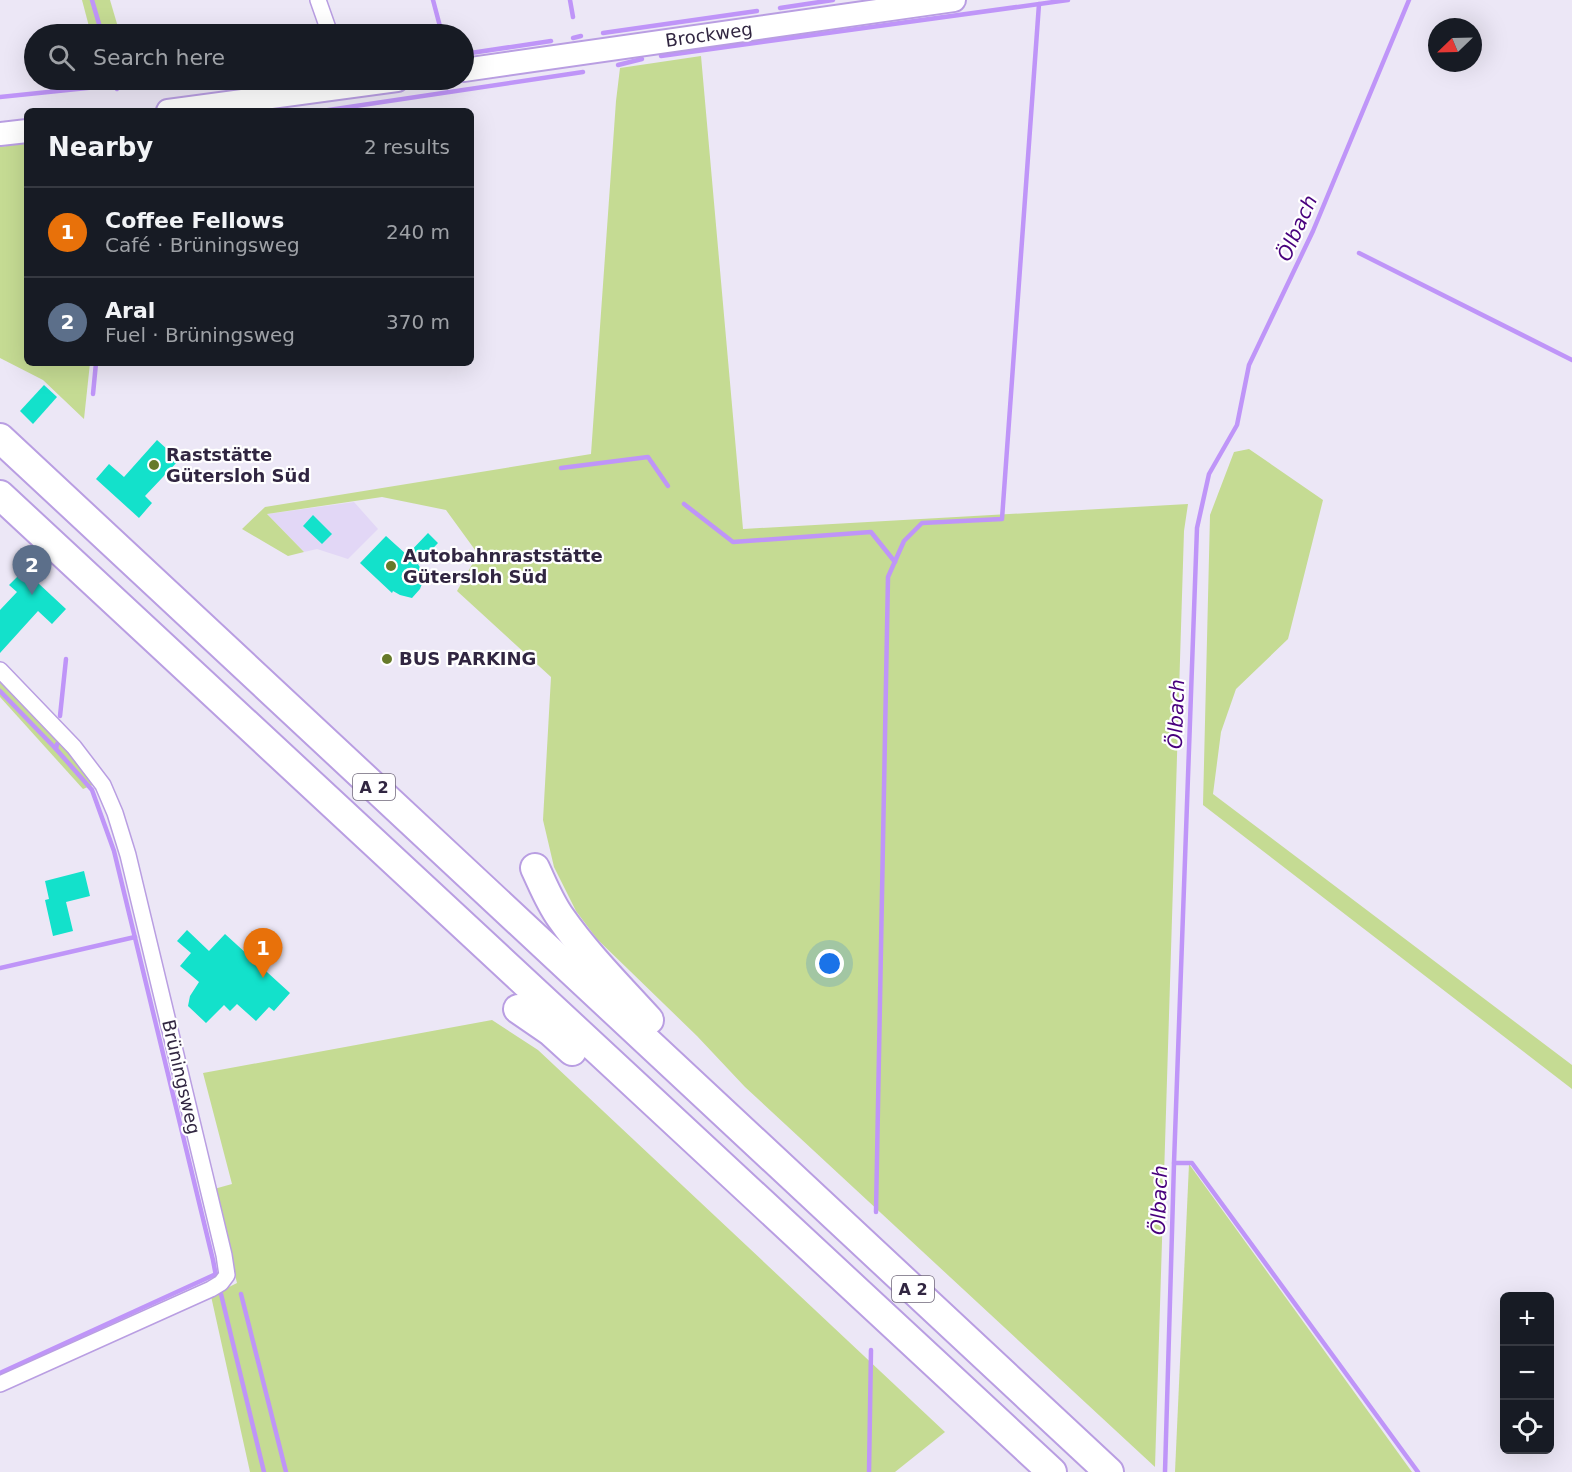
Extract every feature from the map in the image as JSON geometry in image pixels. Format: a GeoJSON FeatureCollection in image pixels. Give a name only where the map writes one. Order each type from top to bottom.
{"type":"FeatureCollection","features":[{"type":"Feature","properties":{"kind":"highway","name":"A 2"},"geometry":{"type":"LineString","coordinates":[[0,438],[1109,1472]]}},
{"type":"Feature","properties":{"kind":"highway","name":"A 2"},"geometry":{"type":"LineString","coordinates":[[0,495],[1052,1472]]}},
{"type":"Feature","properties":{"kind":"highway"},"geometry":{"type":"LineString","coordinates":[[535,868],[546,893],[573,934],[710,1087],[748,1135]]}},
{"type":"Feature","properties":{"kind":"highway"},"geometry":{"type":"LineString","coordinates":[[518,1009],[550,1031],[632,1106],[653,1122],[722,1164]]}},
{"type":"Feature","properties":{"kind":"street"},"geometry":{"type":"LineString","coordinates":[[318,0],[326,24]]}},
{"type":"Feature","properties":{"kind":"street","name":"Brockweg"},"geometry":{"type":"LineString","coordinates":[[474,69],[954,0]]}},
{"type":"Feature","properties":{"kind":"street"},"geometry":{"type":"LineString","coordinates":[[187,108],[300,90]]}},
{"type":"Feature","properties":{"kind":"street"},"geometry":{"type":"LineString","coordinates":[[0,134],[24,130]]}},
{"type":"Feature","properties":{"kind":"street","name":"Brüningsweg"},"geometry":{"type":"LineString","coordinates":[[0,670],[74,747],[103,785],[115,813],[128,855],[227,1275],[221,1283],[211,1289],[0,1384]]}},
{"type":"Feature","properties":{"kind":"shaded area"},"geometry":{"type":"Polygon","coordinates":[[[354,502],[378,529],[348,559],[317,549],[304,552],[267,514],[354,502]]]}},
{"type":"Feature","properties":{"kind":"green space"},"geometry":{"type":"Polygon","coordinates":[[[82,0],[110,0],[117,24],[88,24],[82,0]]]}},
{"type":"Feature","properties":{"kind":"green space"},"geometry":{"type":"Polygon","coordinates":[[[701,56],[743,529],[1188,504],[1184,531],[1155,1467],[745,1087],[697,1036],[597,939],[576,911],[554,867],[543,820],[551,677],[457,591],[478,554],[446,510],[382,497],[267,514],[304,552],[288,556],[242,529],[265,507],[591,454],[620,68],[701,56]]]}},
{"type":"Feature","properties":{"kind":"green space"},"geometry":{"type":"Polygon","coordinates":[[[24,143],[24,366],[90,366],[84,419],[43,380],[0,358],[0,147],[24,143]]]}},
{"type":"Feature","properties":{"kind":"green space"},"geometry":{"type":"Polygon","coordinates":[[[1249,449],[1323,500],[1288,639],[1236,689],[1221,732],[1213,794],[1572,1065],[1572,1089],[1203,805],[1210,515],[1234,452],[1249,449]]]}},
{"type":"Feature","properties":{"kind":"green space"},"geometry":{"type":"Polygon","coordinates":[[[0,677],[68,749],[95,784],[83,789],[0,697],[0,677]]]}},
{"type":"Feature","properties":{"kind":"green space"},"geometry":{"type":"Polygon","coordinates":[[[492,1020],[538,1050],[945,1432],[895,1472],[250,1472],[211,1296],[237,1283],[214,1189],[232,1184],[203,1073],[492,1020]]]}},
{"type":"Feature","properties":{"kind":"green space"},"geometry":{"type":"Polygon","coordinates":[[[1189,1164],[1412,1472],[1175,1472],[1189,1164]]]}},
{"type":"Feature","properties":{"kind":"building"},"geometry":{"type":"Polygon","coordinates":[[[44,385],[57,397],[33,424],[20,411],[44,385]]]}},
{"type":"Feature","properties":{"kind":"building"},"geometry":{"type":"Polygon","coordinates":[[[157,440],[179,460],[145,496],[152,503],[139,518],[96,479],[109,464],[124,477],[157,440]]]}},
{"type":"Feature","properties":{"kind":"building"},"geometry":{"type":"Polygon","coordinates":[[[313,515],[332,534],[322,544],[303,526],[313,515]]]}},
{"type":"Feature","properties":{"kind":"building","name":"Autobahnraststätte Gütersloh Süd"},"geometry":{"type":"Polygon","coordinates":[[[428,533],[438,543],[418,564],[422,571],[423,581],[420,589],[412,598],[393,591],[392,593],[360,563],[386,536],[407,555],[428,533]]]}},
{"type":"Feature","properties":{"kind":"building"},"geometry":{"type":"Polygon","coordinates":[[[24,570],[66,609],[52,624],[38,611],[0,653],[0,610],[17,592],[9,585],[24,570]]]}},
{"type":"Feature","properties":{"kind":"building"},"geometry":{"type":"Polygon","coordinates":[[[84,871],[90,896],[66,902],[73,931],[53,936],[45,900],[49,899],[45,881],[84,871]]]}},
{"type":"Feature","properties":{"kind":"building"},"geometry":{"type":"Polygon","coordinates":[[[187,930],[209,951],[225,934],[290,993],[274,1011],[269,1007],[256,1021],[237,1004],[230,1011],[224,1005],[206,1023],[188,1006],[190,996],[199,982],[180,966],[191,953],[177,941],[187,930]]]}},
{"type":"Feature","properties":{"kind":"waterway"},"geometry":{"type":"LineString","coordinates":[[92,0],[99,24]]}},
{"type":"Feature","properties":{"kind":"waterway"},"geometry":{"type":"LineString","coordinates":[[433,0],[439,24]]}},
{"type":"Feature","properties":{"kind":"waterway"},"geometry":{"type":"LineString","coordinates":[[570,0],[573,17]]}},
{"type":"Feature","properties":{"kind":"waterway"},"geometry":{"type":"LineString","coordinates":[[780,8],[833,0]]}},
{"type":"Feature","properties":{"kind":"waterway"},"geometry":{"type":"LineString","coordinates":[[661,56],[1068,0]]}},
{"type":"Feature","properties":{"kind":"waterway","name":"Ölbach"},"geometry":{"type":"LineString","coordinates":[[1165,1472],[1197,528],[1209,474],[1237,425],[1249,365],[1313,231],[1409,0]]}},
{"type":"Feature","properties":{"kind":"waterway"},"geometry":{"type":"LineString","coordinates":[[876,1212],[888,577],[904,541],[922,523],[1002,519],[1039,4]]}},
{"type":"Feature","properties":{"kind":"waterway"},"geometry":{"type":"LineString","coordinates":[[603,33],[757,11]]}},
{"type":"Feature","properties":{"kind":"waterway"},"geometry":{"type":"LineString","coordinates":[[573,38],[581,36]]}},
{"type":"Feature","properties":{"kind":"waterway"},"geometry":{"type":"LineString","coordinates":[[474,53],[551,41]]}},
{"type":"Feature","properties":{"kind":"waterway"},"geometry":{"type":"LineString","coordinates":[[618,65],[642,59]]}},
{"type":"Feature","properties":{"kind":"waterway"},"geometry":{"type":"LineString","coordinates":[[474,88],[583,72]]}},
{"type":"Feature","properties":{"kind":"waterway"},"geometry":{"type":"LineString","coordinates":[[0,97],[68,90]]}},
{"type":"Feature","properties":{"kind":"waterway"},"geometry":{"type":"LineString","coordinates":[[342,108],[463,90]]}},
{"type":"Feature","properties":{"kind":"waterway"},"geometry":{"type":"LineString","coordinates":[[1359,253],[1572,360]]}},
{"type":"Feature","properties":{"kind":"waterway"},"geometry":{"type":"LineString","coordinates":[[93,394],[96,366]]}},
{"type":"Feature","properties":{"kind":"waterway"},"geometry":{"type":"LineString","coordinates":[[561,468],[648,457],[668,486]]}},
{"type":"Feature","properties":{"kind":"waterway"},"geometry":{"type":"LineString","coordinates":[[684,504],[733,542],[871,532],[895,562]]}},
{"type":"Feature","properties":{"kind":"waterway"},"geometry":{"type":"LineString","coordinates":[[60,716],[66,659]]}},
{"type":"Feature","properties":{"kind":"waterway"},"geometry":{"type":"LineString","coordinates":[[0,691],[56,749]]}},
{"type":"Feature","properties":{"kind":"waterway"},"geometry":{"type":"LineString","coordinates":[[57,744],[56,749],[92,790],[114,851],[216,1276]]}},
{"type":"Feature","properties":{"kind":"waterway"},"geometry":{"type":"LineString","coordinates":[[0,968],[135,937]]}},
{"type":"Feature","properties":{"kind":"waterway"},"geometry":{"type":"LineString","coordinates":[[1174,1163],[1192,1163],[1418,1472]]}},
{"type":"Feature","properties":{"kind":"waterway"},"geometry":{"type":"LineString","coordinates":[[0,1373],[216,1274]]}},
{"type":"Feature","properties":{"kind":"waterway"},"geometry":{"type":"LineString","coordinates":[[221,1294],[264,1472]]}},
{"type":"Feature","properties":{"kind":"waterway"},"geometry":{"type":"LineString","coordinates":[[241,1294],[286,1472]]}},
{"type":"Feature","properties":{"kind":"waterway"},"geometry":{"type":"LineString","coordinates":[[869,1472],[871,1350]]}},
{"type":"Feature","properties":{"kind":"place","name":"Raststätte Gütersloh Süd"},"geometry":{"type":"Point","coordinates":[154,465]}},
{"type":"Feature","properties":{"kind":"place","name":"Autobahnraststätte Gütersloh Süd"},"geometry":{"type":"Point","coordinates":[391,566]}},
{"type":"Feature","properties":{"kind":"place","name":"Aral"},"geometry":{"type":"Point","coordinates":[32,595]}},
{"type":"Feature","properties":{"kind":"place","name":"BUS PARKING"},"geometry":{"type":"Point","coordinates":[387,659]}},
{"type":"Feature","properties":{"kind":"place","name":"Coffee Fellows"},"geometry":{"type":"Point","coordinates":[263,978]}}]}
